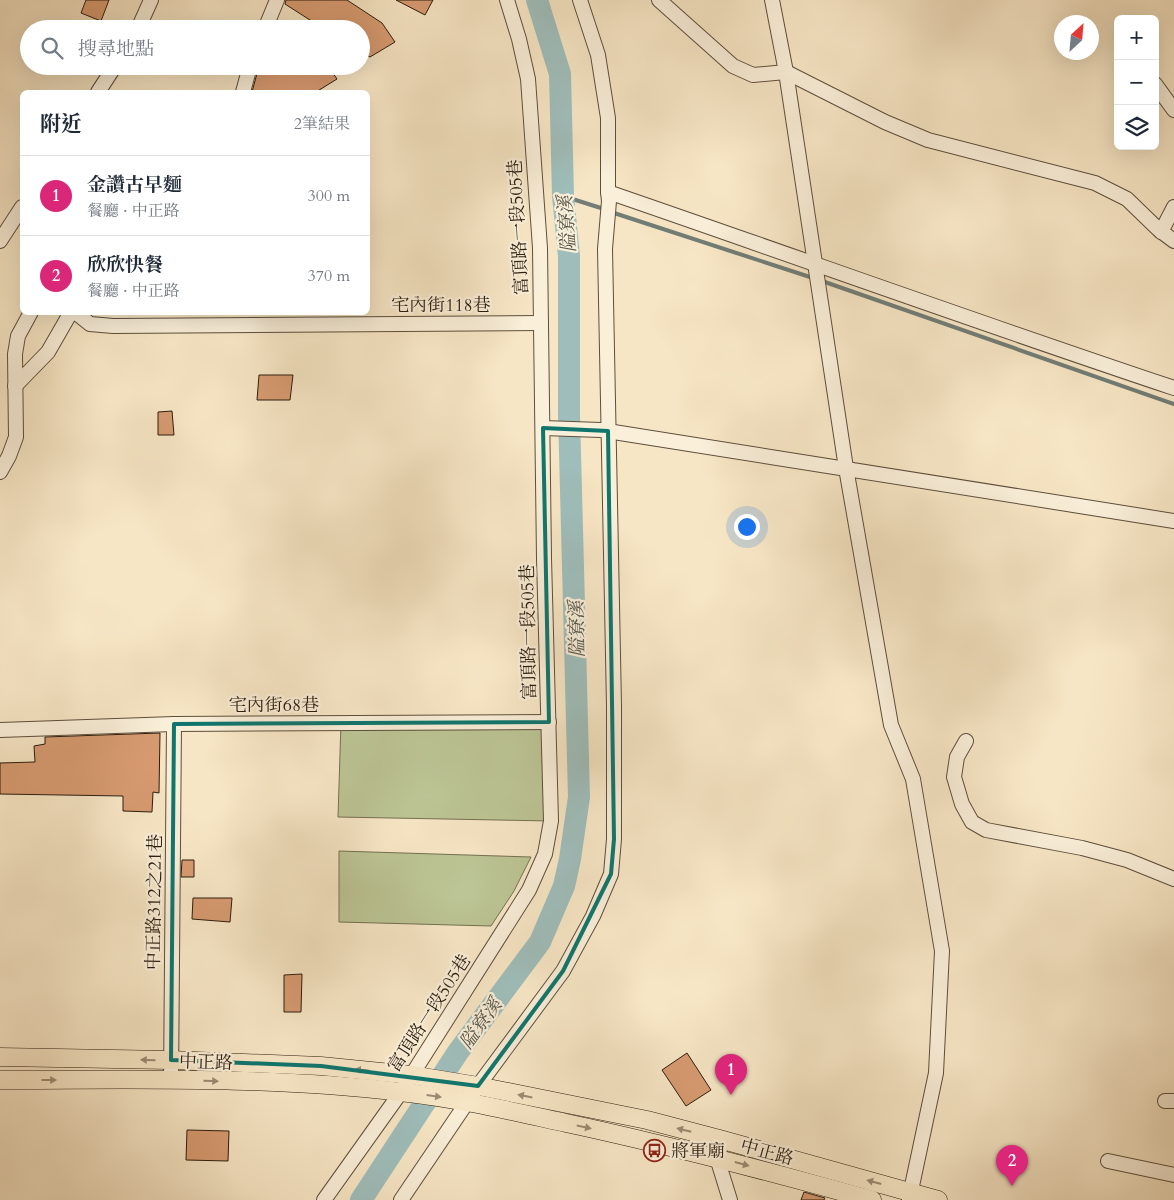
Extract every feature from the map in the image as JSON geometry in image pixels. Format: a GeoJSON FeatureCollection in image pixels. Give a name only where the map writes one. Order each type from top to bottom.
{"type":"FeatureCollection","features":[{"type":"Feature","properties":{"kind":"main road","name":"中正路"},"geometry":{"type":"LineString","coordinates":[[0,1057],[171,1060],[321,1066],[411,1075],[478,1086],[647,1120],[723,1140],[910,1196],[938,1200]]}},
{"type":"Feature","properties":{"kind":"main road","name":"中正路"},"geometry":{"type":"LineString","coordinates":[[0,1080],[171,1080],[320,1084],[468,1101],[655,1142],[872,1200]]}},
{"type":"Feature","properties":{"kind":"street"},"geometry":{"type":"LineString","coordinates":[[142,20],[151,0]]}},
{"type":"Feature","properties":{"kind":"street"},"geometry":{"type":"LineString","coordinates":[[269,20],[277,0]]}},
{"type":"Feature","properties":{"kind":"street","name":"富頂路一段505巷"},"geometry":{"type":"LineString","coordinates":[[324,1200],[400,1092],[529,890],[545,854],[551,820],[544,558],[548,428],[540,248],[528,79],[519,39],[507,0]]}},
{"type":"Feature","properties":{"kind":"street"},"geometry":{"type":"LineString","coordinates":[[401,1200],[478,1086],[563,971],[593,916],[610,874],[614,839],[614,706],[604,430],[608,118],[598,55],[580,0]]}},
{"type":"Feature","properties":{"kind":"street"},"geometry":{"type":"LineString","coordinates":[[659,0],[733,66],[753,75],[786,72],[885,122],[928,140],[1095,184],[1128,199],[1161,232],[1174,241]]}},
{"type":"Feature","properties":{"kind":"street"},"geometry":{"type":"LineString","coordinates":[[772,0],[786,72],[846,468],[891,725],[913,779],[942,951],[936,1073],[910,1196]]}},
{"type":"Feature","properties":{"kind":"street"},"geometry":{"type":"LineString","coordinates":[[99,90],[109,75]]}},
{"type":"Feature","properties":{"kind":"street"},"geometry":{"type":"LineString","coordinates":[[244,90],[248,75]]}},
{"type":"Feature","properties":{"kind":"street"},"geometry":{"type":"LineString","coordinates":[[1159,89],[1174,110]]}},
{"type":"Feature","properties":{"kind":"street"},"geometry":{"type":"LineString","coordinates":[[608,202],[1174,388]]}},
{"type":"Feature","properties":{"kind":"street"},"geometry":{"type":"LineString","coordinates":[[1161,232],[1174,207]]}},
{"type":"Feature","properties":{"kind":"street"},"geometry":{"type":"LineString","coordinates":[[0,241],[20,210]]}},
{"type":"Feature","properties":{"kind":"street"},"geometry":{"type":"LineString","coordinates":[[0,472],[9,456],[16,437],[15,354],[18,336],[29,315]]}},
{"type":"Feature","properties":{"kind":"street"},"geometry":{"type":"LineString","coordinates":[[15,386],[48,352],[71,315]]}},
{"type":"Feature","properties":{"kind":"street","name":"宅內街118巷"},"geometry":{"type":"LineString","coordinates":[[77,315],[90,324],[113,326],[542,323]]}},
{"type":"Feature","properties":{"kind":"street"},"geometry":{"type":"LineString","coordinates":[[548,428],[604,430],[1174,521]]}},
{"type":"Feature","properties":{"kind":"street","name":"宅內街68巷"},"geometry":{"type":"LineString","coordinates":[[0,730],[174,724],[549,722]]}},
{"type":"Feature","properties":{"kind":"street","name":"中正路312之21巷"},"geometry":{"type":"LineString","coordinates":[[171,1080],[174,724]]}},
{"type":"Feature","properties":{"kind":"street"},"geometry":{"type":"LineString","coordinates":[[966,741],[957,757],[954,777],[962,804],[972,822],[986,830],[1082,848],[1126,860],[1174,879]]}},
{"type":"Feature","properties":{"kind":"street"},"geometry":{"type":"LineString","coordinates":[[723,1140],[718,1158],[730,1200]]}},
{"type":"Feature","properties":{"kind":"street"},"geometry":{"type":"LineString","coordinates":[[1108,1161],[1174,1176]]}},
{"type":"Feature","properties":{"kind":"highlighted area"},"geometry":{"type":"Polygon","coordinates":[[[543,428],[608,431],[614,839],[611,874],[563,971],[478,1086],[321,1066],[171,1060],[174,724],[549,722],[543,428]]]}},
{"type":"Feature","properties":{"kind":"green space"},"geometry":{"type":"Polygon","coordinates":[[[544,722],[551,821],[338,817],[341,723],[544,722]]]}},
{"type":"Feature","properties":{"kind":"green space"},"geometry":{"type":"Polygon","coordinates":[[[339,851],[531,857],[514,891],[491,926],[339,922],[339,851]]]}},
{"type":"Feature","properties":{"kind":"building"},"geometry":{"type":"Polygon","coordinates":[[[86,0],[109,0],[101,20],[81,13],[86,0]]]}},
{"type":"Feature","properties":{"kind":"building"},"geometry":{"type":"Polygon","coordinates":[[[286,0],[347,0],[382,23],[395,42],[370,57],[370,20],[310,20],[285,4],[286,0]]]}},
{"type":"Feature","properties":{"kind":"building"},"geometry":{"type":"Polygon","coordinates":[[[396,0],[433,0],[425,15],[396,0]]]}},
{"type":"Feature","properties":{"kind":"building"},"geometry":{"type":"Polygon","coordinates":[[[257,75],[334,75],[337,79],[319,90],[253,90],[257,75]]]}},
{"type":"Feature","properties":{"kind":"building"},"geometry":{"type":"Polygon","coordinates":[[[259,375],[293,375],[290,400],[257,400],[259,375]]]}},
{"type":"Feature","properties":{"kind":"building"},"geometry":{"type":"Polygon","coordinates":[[[172,411],[174,435],[158,435],[158,412],[172,411]]]}},
{"type":"Feature","properties":{"kind":"building"},"geometry":{"type":"Polygon","coordinates":[[[160,733],[159,793],[153,792],[152,812],[123,811],[123,796],[0,794],[0,763],[35,762],[34,746],[45,744],[45,737],[160,733]]]}},
{"type":"Feature","properties":{"kind":"building"},"geometry":{"type":"Polygon","coordinates":[[[182,860],[194,860],[194,877],[181,877],[182,860]]]}},
{"type":"Feature","properties":{"kind":"building"},"geometry":{"type":"Polygon","coordinates":[[[193,898],[232,898],[230,922],[192,919],[193,898]]]}},
{"type":"Feature","properties":{"kind":"building"},"geometry":{"type":"Polygon","coordinates":[[[302,974],[301,1012],[284,1012],[284,975],[302,974]]]}},
{"type":"Feature","properties":{"kind":"building"},"geometry":{"type":"Polygon","coordinates":[[[687,1053],[711,1090],[686,1106],[662,1070],[687,1053]]]}},
{"type":"Feature","properties":{"kind":"building"},"geometry":{"type":"Polygon","coordinates":[[[187,1130],[229,1131],[228,1161],[186,1160],[187,1130]]]}},
{"type":"Feature","properties":{"kind":"building"},"geometry":{"type":"Polygon","coordinates":[[[804,1192],[825,1198],[824,1200],[801,1200],[804,1192]]]}},
{"type":"Feature","properties":{"kind":"waterway","name":"隘寮溪"},"geometry":{"type":"LineString","coordinates":[[361,1200],[458,1052],[540,942],[564,886],[570,859],[579,797],[569,414],[569,256],[563,196],[560,74],[537,0]]}},
{"type":"Feature","properties":{"kind":"waterway"},"geometry":{"type":"LineString","coordinates":[[563,196],[604,209]]}},
{"type":"Feature","properties":{"kind":"waterway"},"geometry":{"type":"LineString","coordinates":[[611,212],[813,278]]}},
{"type":"Feature","properties":{"kind":"waterway"},"geometry":{"type":"LineString","coordinates":[[822,281],[1174,404]]}},
{"type":"Feature","properties":{"kind":"place","name":"金讚古早麵"},"geometry":{"type":"Point","coordinates":[731,1095]}},
{"type":"Feature","properties":{"kind":"place","name":"將軍廟"},"geometry":{"type":"Point","coordinates":[655,1151]}},
{"type":"Feature","properties":{"kind":"place","name":"欣欣快餐"},"geometry":{"type":"Point","coordinates":[1012,1186]}}]}
